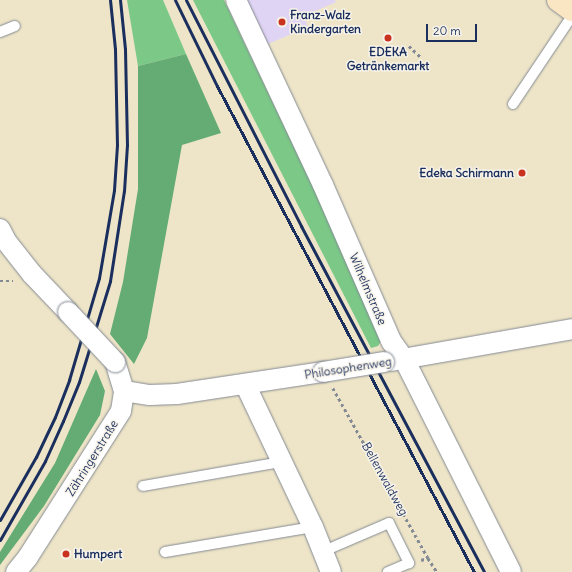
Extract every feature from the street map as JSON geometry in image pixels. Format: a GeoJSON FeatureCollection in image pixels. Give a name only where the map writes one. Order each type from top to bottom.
{"type":"FeatureCollection","features":[{"type":"Feature","properties":{"kind":"main road"},"geometry":{"type":"LineString","coordinates":[[558,0],[572,10]]}},
{"type":"Feature","properties":{"kind":"street","name":"Wilhelmstraße"},"geometry":{"type":"LineString","coordinates":[[236,0],[323,184],[391,341],[404,359],[511,572]]}},
{"type":"Feature","properties":{"kind":"street","name":"Zähringerstraße"},"geometry":{"type":"LineString","coordinates":[[0,230],[6,241],[32,274],[115,362],[124,391],[121,412],[16,572]]}},
{"type":"Feature","properties":{"kind":"street","name":"Philosophenweg"},"geometry":{"type":"LineString","coordinates":[[124,391],[150,395],[177,394],[404,359],[572,329]]}},
{"type":"Feature","properties":{"kind":"street"},"geometry":{"type":"LineString","coordinates":[[245,384],[324,551],[331,572]]}},
{"type":"Feature","properties":{"kind":"lane"},"geometry":{"type":"LineString","coordinates":[[513,104],[572,16]]}},
{"type":"Feature","properties":{"kind":"lane"},"geometry":{"type":"LineString","coordinates":[[0,32],[16,26]]}},
{"type":"Feature","properties":{"kind":"lane"},"geometry":{"type":"LineString","coordinates":[[143,486],[281,462]]}},
{"type":"Feature","properties":{"kind":"lane","name":"Bellenwaldweg"},"geometry":{"type":"LineString","coordinates":[[324,551],[389,523],[409,564]]}},
{"type":"Feature","properties":{"kind":"lane"},"geometry":{"type":"LineString","coordinates":[[165,552],[313,527]]}},
{"type":"Feature","properties":{"kind":"lane"},"geometry":{"type":"LineString","coordinates":[[388,572],[409,564]]}},
{"type":"Feature","properties":{"kind":"path"},"geometry":{"type":"LineString","coordinates":[[409,46],[421,57]]}},
{"type":"Feature","properties":{"kind":"path"},"geometry":{"type":"LineString","coordinates":[[0,281],[17,281]]}},
{"type":"Feature","properties":{"kind":"path","name":"Bellenwaldweg"},"geometry":{"type":"LineString","coordinates":[[341,400],[437,572]]}},
{"type":"Feature","properties":{"kind":"path"},"geometry":{"type":"LineString","coordinates":[[409,564],[428,558]]}},
{"type":"Feature","properties":{"kind":"shaded area","name":"Franz-Walz Kindergarten"},"geometry":{"type":"Polygon","coordinates":[[[247,0],[335,0],[336,2],[304,16],[308,27],[268,44],[247,0]]]}},
{"type":"Feature","properties":{"kind":"green space"},"geometry":{"type":"Polygon","coordinates":[[[127,0],[163,0],[186,54],[138,66],[127,0]]]}},
{"type":"Feature","properties":{"kind":"green space"},"geometry":{"type":"Polygon","coordinates":[[[193,0],[224,0],[384,336],[378,346],[371,348],[193,0]]]}},
{"type":"Feature","properties":{"kind":"green space"},"geometry":{"type":"Polygon","coordinates":[[[186,54],[221,133],[182,145],[147,338],[134,364],[110,334],[123,282],[138,189],[138,66],[186,54]]]}},
{"type":"Feature","properties":{"kind":"green space"},"geometry":{"type":"Polygon","coordinates":[[[96,369],[105,391],[100,415],[44,506],[0,565],[0,552],[55,463],[96,369]]]}},
{"type":"Feature","properties":{"kind":"railway"},"geometry":{"type":"LineString","coordinates":[[0,520],[36,457],[55,417],[69,380],[99,278],[114,190],[117,145],[115,49],[110,0]]}},
{"type":"Feature","properties":{"kind":"railway"},"geometry":{"type":"LineString","coordinates":[[0,540],[45,461],[63,421],[79,382],[110,281],[124,191],[127,145],[125,49],[120,0]]}},
{"type":"Feature","properties":{"kind":"railway"},"geometry":{"type":"LineString","coordinates":[[175,0],[217,86],[474,572]]}},
{"type":"Feature","properties":{"kind":"railway"},"geometry":{"type":"LineString","coordinates":[[186,0],[301,226],[484,572]]}},
{"type":"Feature","properties":{"kind":"place","name":"Franz-Walz Kindergarten"},"geometry":{"type":"Point","coordinates":[282,22]}},
{"type":"Feature","properties":{"kind":"place","name":"EDEKA Getränkemarkt"},"geometry":{"type":"Point","coordinates":[388,38]}},
{"type":"Feature","properties":{"kind":"place","name":"Edeka Schirmann"},"geometry":{"type":"Point","coordinates":[522,173]}},
{"type":"Feature","properties":{"kind":"place","name":"Humpert"},"geometry":{"type":"Point","coordinates":[66,554]}}]}
